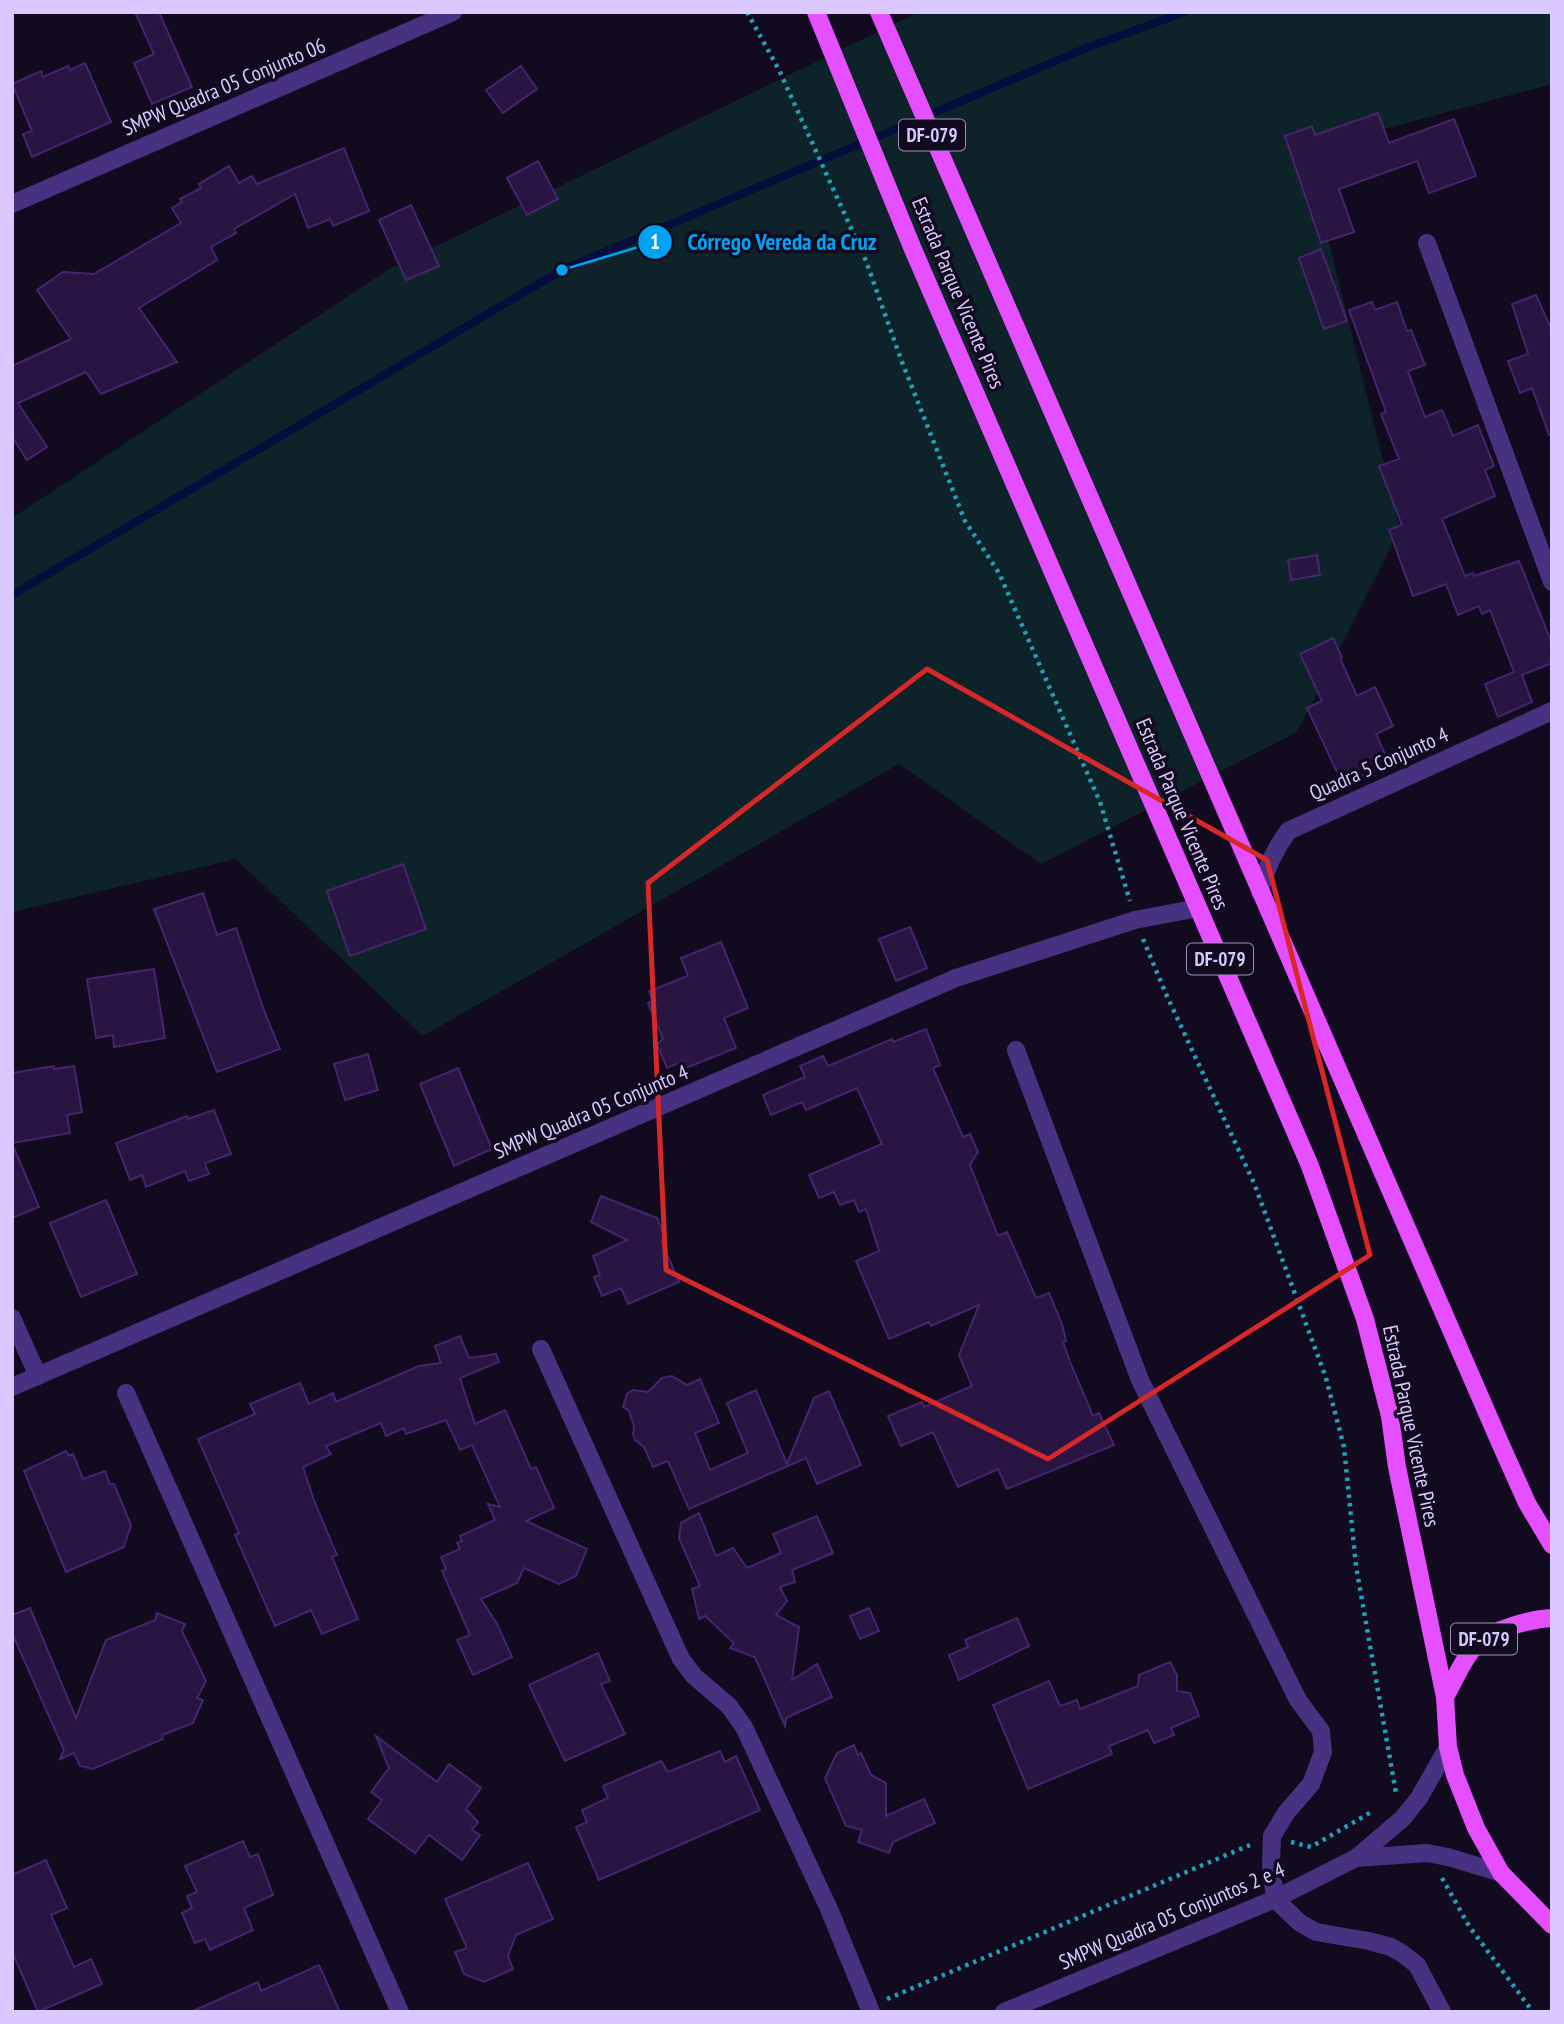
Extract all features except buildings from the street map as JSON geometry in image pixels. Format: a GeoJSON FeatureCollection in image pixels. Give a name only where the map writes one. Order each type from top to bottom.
{"type":"FeatureCollection","features":[{"type":"Feature","properties":{"kind":"main road","name":"Estrada Parque Vicente Pires"},"geometry":{"type":"LineString","coordinates":[[816,12],[912,247],[1310,1166],[1365,1319],[1390,1416],[1397,1467],[1446,1698]]}},
{"type":"Feature","properties":{"kind":"main road","name":"Estrada Parque Vicente Pires"},"geometry":{"type":"LineString","coordinates":[[879,12],[1516,1479],[1552,1545]]}},
{"type":"Feature","properties":{"kind":"main road","name":"DF-079"},"geometry":{"type":"LineString","coordinates":[[1550,1920],[1501,1873],[1476,1828],[1455,1775],[1448,1747],[1446,1698],[1468,1654],[1478,1642],[1513,1626],[1552,1618]]}},
{"type":"Feature","properties":{"kind":"street","name":"SMPW Quadra 05 Conjunto 06"},"geometry":{"type":"LineString","coordinates":[[12,204],[453,12]]}},
{"type":"Feature","properties":{"kind":"street"},"geometry":{"type":"LineString","coordinates":[[1427,243],[1552,583]]}},
{"type":"Feature","properties":{"kind":"street","name":"Quadra 5 Conjunto 4"},"geometry":{"type":"LineString","coordinates":[[1259,892],[1265,871],[1288,831],[1552,711]]}},
{"type":"Feature","properties":{"kind":"street","name":"SMPW Quadra 05 Conjunto 4"},"geometry":{"type":"LineString","coordinates":[[12,1387],[956,978],[1135,920],[1198,908]]}},
{"type":"Feature","properties":{"kind":"street"},"geometry":{"type":"LineString","coordinates":[[1016,1050],[1140,1380],[1298,1700],[1321,1731],[1324,1752],[1318,1770],[1311,1784],[1286,1813],[1272,1836],[1271,1865],[1275,1899],[1300,1923],[1316,1932],[1369,1941],[1391,1947],[1403,1954],[1417,1965],[1442,2012]]}},
{"type":"Feature","properties":{"kind":"street"},"geometry":{"type":"LineString","coordinates":[[12,1318],[38,1376]]}},
{"type":"Feature","properties":{"kind":"street"},"geometry":{"type":"LineString","coordinates":[[541,1349],[681,1659],[694,1676],[729,1706],[744,1727],[829,1909],[870,2009]]}},
{"type":"Feature","properties":{"kind":"street"},"geometry":{"type":"LineString","coordinates":[[126,1393],[400,2012]]}},
{"type":"Feature","properties":{"kind":"street","name":"SMPW Quadra 05 Conjuntos 2 e 4"},"geometry":{"type":"LineString","coordinates":[[1004,2012],[1275,1899],[1356,1858],[1403,1818],[1419,1798],[1448,1747]]}},
{"type":"Feature","properties":{"kind":"street","name":"SMPW Quadra 05 Conjuntos 2 e 4"},"geometry":{"type":"LineString","coordinates":[[1356,1858],[1427,1853],[1501,1873]]}},
{"type":"Feature","properties":{"kind":"path"},"geometry":{"type":"LineString","coordinates":[[747,12],[779,70],[866,261],[902,362],[965,521],[999,573],[1100,802],[1135,920],[1166,994],[1254,1183],[1326,1378],[1343,1447],[1356,1566],[1396,1798],[1403,1818]]}},
{"type":"Feature","properties":{"kind":"path"},"geometry":{"type":"LineString","coordinates":[[870,2009],[1272,1836],[1311,1847],[1375,1811]]}},
{"type":"Feature","properties":{"kind":"path"},"geometry":{"type":"LineString","coordinates":[[1427,1853],[1469,1926],[1533,2012]]}},
{"type":"Feature","properties":{"kind":"highlighted area"},"geometry":{"type":"Polygon","coordinates":[[[927,669],[1267,860],[1370,1255],[1048,1459],[666,1270],[648,883],[927,669]]]}},
{"type":"Feature","properties":{"kind":"shaded area"},"geometry":{"type":"Polygon","coordinates":[[[919,12],[1552,12],[1552,84],[1306,150],[1400,529],[1297,732],[1041,864],[899,764],[423,1036],[236,859],[12,912],[12,518],[391,268],[919,12]]]}},
{"type":"Feature","properties":{"kind":"waterway"},"geometry":{"type":"LineString","coordinates":[[12,595],[562,270],[1089,47],[1185,12]]}},
{"type":"Feature","properties":{"kind":"place","name":"Córrego Vereda da Cruz"},"geometry":{"type":"Point","coordinates":[562,270]}}]}
